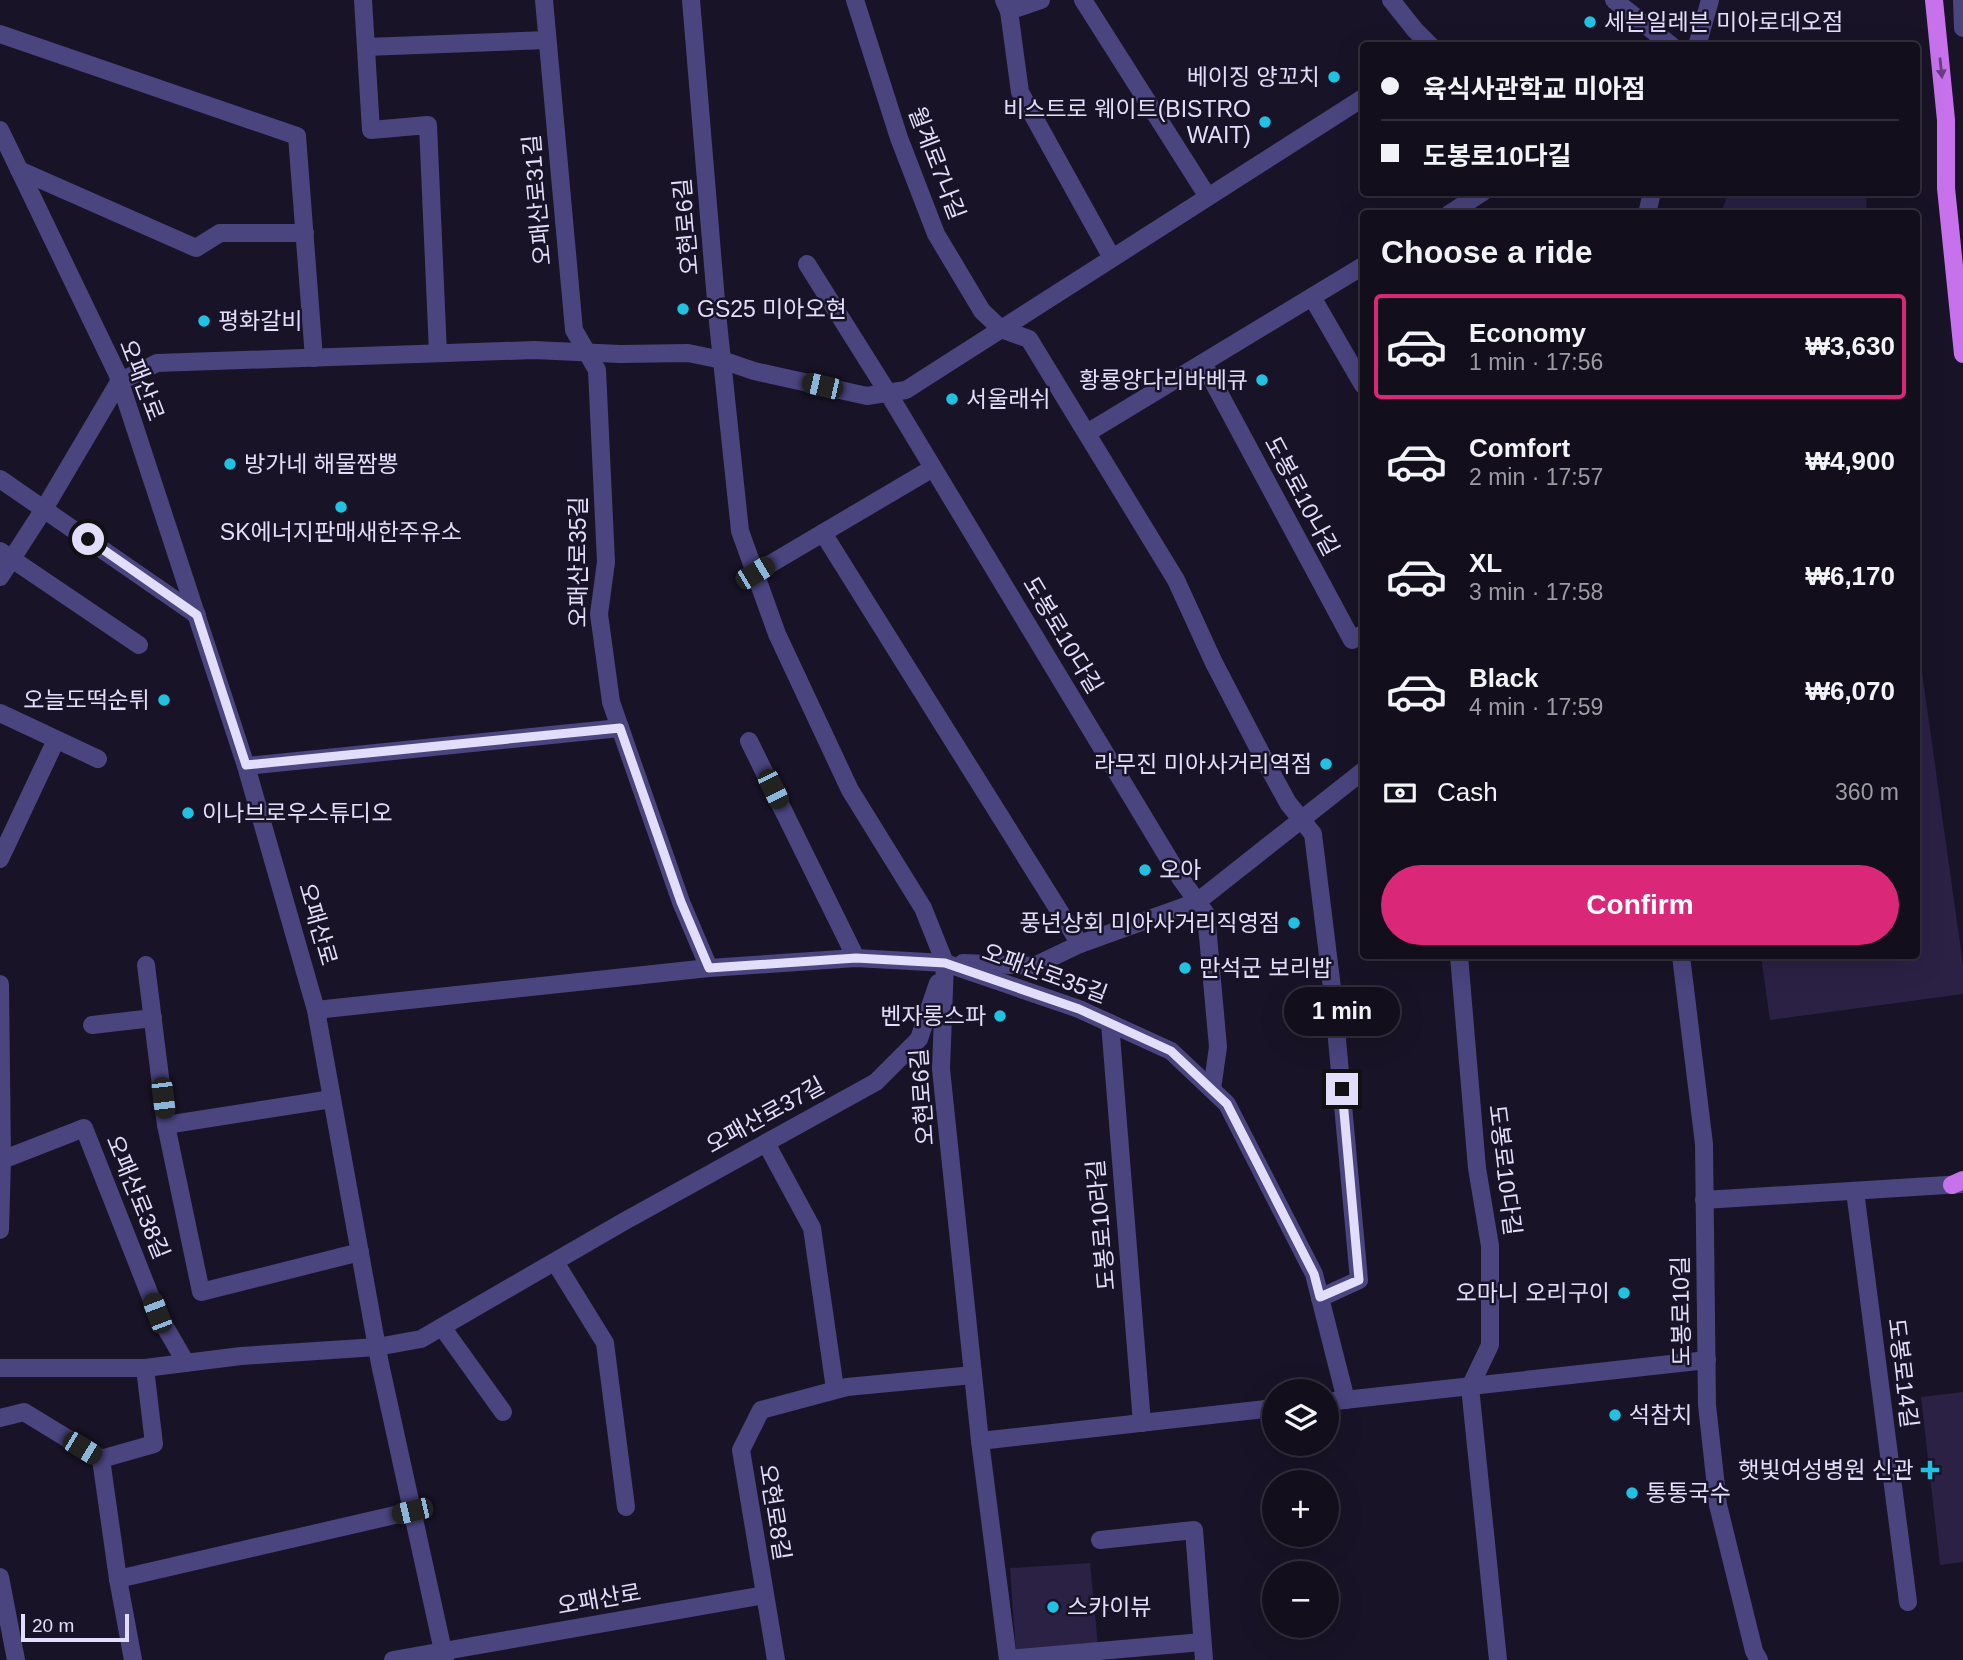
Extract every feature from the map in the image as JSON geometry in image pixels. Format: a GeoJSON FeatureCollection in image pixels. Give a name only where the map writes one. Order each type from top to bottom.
{"type":"FeatureCollection","features":[{"type":"Feature","properties":{"kind":"main road"},"geometry":{"type":"LineString","coordinates":[[1934,0],[1946,120],[1946,188],[1963,354]]}},
{"type":"Feature","properties":{"kind":"street"},"geometry":{"type":"LineString","coordinates":[[363,0],[372,130],[428,125],[438,353]]}},
{"type":"Feature","properties":{"kind":"street","name":"오패산로31길"},"geometry":{"type":"LineString","coordinates":[[544,0],[574,330],[585,352]]}},
{"type":"Feature","properties":{"kind":"street","name":"오현로6길"},"geometry":{"type":"LineString","coordinates":[[691,0],[722,360],[740,531],[776,634],[850,790],[923,908],[945,963],[941,1069],[973,1375],[1008,1660],[1203,1651],[1194,1530],[1100,1540]]}},
{"type":"Feature","properties":{"kind":"street","name":"월계로7나길"},"geometry":{"type":"LineString","coordinates":[[855,0],[899,138],[936,234],[982,311],[1001,329]]}},
{"type":"Feature","properties":{"kind":"street"},"geometry":{"type":"LineString","coordinates":[[1041,0],[1007,6],[1020,92],[1112,258]]}},
{"type":"Feature","properties":{"kind":"street"},"geometry":{"type":"LineString","coordinates":[[1083,0],[1208,197]]}},
{"type":"Feature","properties":{"kind":"street"},"geometry":{"type":"LineString","coordinates":[[1391,0],[1427,42]]}},
{"type":"Feature","properties":{"kind":"street"},"geometry":{"type":"LineString","coordinates":[[1614,0],[1667,42]]}},
{"type":"Feature","properties":{"kind":"street"},"geometry":{"type":"LineString","coordinates":[[1698,42],[1710,0]]}},
{"type":"Feature","properties":{"kind":"street"},"geometry":{"type":"LineString","coordinates":[[1962,0],[1963,28]]}},
{"type":"Feature","properties":{"kind":"street"},"geometry":{"type":"LineString","coordinates":[[0,34],[297,136],[314,358]]}},
{"type":"Feature","properties":{"kind":"street"},"geometry":{"type":"LineString","coordinates":[[366,47],[547,40]]}},
{"type":"Feature","properties":{"kind":"street"},"geometry":{"type":"LineString","coordinates":[[0,577],[6,555],[44,509],[119,382],[157,363],[534,350],[688,353],[867,396],[906,390],[1360,100]]}},
{"type":"Feature","properties":{"kind":"street","name":"오패산로"},"geometry":{"type":"LineString","coordinates":[[0,130],[117,373],[246,765],[317,1010],[377,1347],[444,1656]]}},
{"type":"Feature","properties":{"kind":"street"},"geometry":{"type":"LineString","coordinates":[[19,170],[197,247],[220,233],[305,233]]}},
{"type":"Feature","properties":{"kind":"street"},"geometry":{"type":"LineString","coordinates":[[1455,210],[1477,196]]}},
{"type":"Feature","properties":{"kind":"street"},"geometry":{"type":"LineString","coordinates":[[807,264],[888,393]]}},
{"type":"Feature","properties":{"kind":"street"},"geometry":{"type":"LineString","coordinates":[[1087,433],[1360,268]]}},
{"type":"Feature","properties":{"kind":"street"},"geometry":{"type":"LineString","coordinates":[[1312,297],[1360,380]]}},
{"type":"Feature","properties":{"kind":"street"},"geometry":{"type":"LineString","coordinates":[[1001,329],[1029,340],[1087,433],[1176,580],[1214,663],[1288,803],[1313,834],[1333,996],[1359,1280],[1320,1297]]}},
{"type":"Feature","properties":{"kind":"street","name":"오패산로35길"},"geometry":{"type":"LineString","coordinates":[[585,352],[597,370],[606,562],[599,614],[611,702],[681,902],[709,968]]}},
{"type":"Feature","properties":{"kind":"street","name":"도봉로10나길"},"geometry":{"type":"LineString","coordinates":[[1203,363],[1352,640],[1360,636]]}},
{"type":"Feature","properties":{"kind":"street","name":"도봉로10다길"},"geometry":{"type":"LineString","coordinates":[[888,393],[1181,879],[1206,914],[1218,1047],[1212,1089]]}},
{"type":"Feature","properties":{"kind":"street"},"geometry":{"type":"LineString","coordinates":[[755,573],[933,468]]}},
{"type":"Feature","properties":{"kind":"street"},"geometry":{"type":"LineString","coordinates":[[0,479],[197,615]]}},
{"type":"Feature","properties":{"kind":"street"},"geometry":{"type":"LineString","coordinates":[[823,533],[1080,944]]}},
{"type":"Feature","properties":{"kind":"street"},"geometry":{"type":"LineString","coordinates":[[6,555],[139,645]]}},
{"type":"Feature","properties":{"kind":"street"},"geometry":{"type":"LineString","coordinates":[[0,713],[98,759]]}},
{"type":"Feature","properties":{"kind":"street"},"geometry":{"type":"LineString","coordinates":[[246,765],[620,728]]}},
{"type":"Feature","properties":{"kind":"street"},"geometry":{"type":"LineString","coordinates":[[0,859],[56,740]]}},
{"type":"Feature","properties":{"kind":"street"},"geometry":{"type":"LineString","coordinates":[[749,741],[856,958]]}},
{"type":"Feature","properties":{"kind":"street"},"geometry":{"type":"LineString","coordinates":[[945,963],[1034,966],[1080,944],[1197,902],[1360,773]]}},
{"type":"Feature","properties":{"kind":"street","name":"오패산로35길"},"geometry":{"type":"LineString","coordinates":[[317,1010],[709,968],[856,958],[945,963],[1079,1009],[1171,1051],[1227,1104],[1314,1274],[1346,1400]]}},
{"type":"Feature","properties":{"kind":"street","name":"도봉로10다길"},"geometry":{"type":"LineString","coordinates":[[1459,959],[1477,1168],[1490,1245],[1490,1345],[1470,1387]]}},
{"type":"Feature","properties":{"kind":"street","name":"도봉로10길"},"geometry":{"type":"LineString","coordinates":[[1681,959],[1704,1144],[1707,1405],[1718,1505],[1754,1651],[1759,1660]]}},
{"type":"Feature","properties":{"kind":"street","name":"오패산로37길"},"geometry":{"type":"LineString","coordinates":[[377,1347],[421,1339],[876,1082],[919,1039],[945,963]]}},
{"type":"Feature","properties":{"kind":"street"},"geometry":{"type":"LineString","coordinates":[[146,965],[166,1125],[201,1292],[360,1252]]}},
{"type":"Feature","properties":{"kind":"street"},"geometry":{"type":"LineString","coordinates":[[0,984],[0,1230]]}},
{"type":"Feature","properties":{"kind":"street"},"geometry":{"type":"LineString","coordinates":[[92,1025],[153,1018]]}},
{"type":"Feature","properties":{"kind":"street","name":"도봉로10라길"},"geometry":{"type":"LineString","coordinates":[[1110,1023],[1142,1423]]}},
{"type":"Feature","properties":{"kind":"street"},"geometry":{"type":"LineString","coordinates":[[166,1125],[332,1099]]}},
{"type":"Feature","properties":{"kind":"street","name":"오패산로38길"},"geometry":{"type":"LineString","coordinates":[[2,1160],[84,1128],[157,1313],[187,1363]]}},
{"type":"Feature","properties":{"kind":"street"},"geometry":{"type":"LineString","coordinates":[[766,1143],[812,1228],[835,1389]]}},
{"type":"Feature","properties":{"kind":"street"},"geometry":{"type":"LineString","coordinates":[[1704,1200],[1959,1183]]}},
{"type":"Feature","properties":{"kind":"street","name":"도봉로14길"},"geometry":{"type":"LineString","coordinates":[[1856,1191],[1908,1602]]}},
{"type":"Feature","properties":{"kind":"street"},"geometry":{"type":"LineString","coordinates":[[555,1262],[605,1343],[626,1507]]}},
{"type":"Feature","properties":{"kind":"street"},"geometry":{"type":"LineString","coordinates":[[442,1327],[503,1412]]}},
{"type":"Feature","properties":{"kind":"street"},"geometry":{"type":"LineString","coordinates":[[0,1368],[145,1368],[241,1356],[377,1347]]}},
{"type":"Feature","properties":{"kind":"street"},"geometry":{"type":"LineString","coordinates":[[1339,1401],[1707,1360]]}},
{"type":"Feature","properties":{"kind":"street"},"geometry":{"type":"LineString","coordinates":[[0,1418],[24,1412],[101,1459],[154,1444],[145,1368]]}},
{"type":"Feature","properties":{"kind":"street","name":"오현로8길"},"geometry":{"type":"LineString","coordinates":[[776,1660],[741,1450],[761,1410],[835,1389],[973,1375]]}},
{"type":"Feature","properties":{"kind":"street"},"geometry":{"type":"LineString","coordinates":[[1470,1387],[1498,1660]]}},
{"type":"Feature","properties":{"kind":"street"},"geometry":{"type":"LineString","coordinates":[[981,1441],[1262,1409]]}},
{"type":"Feature","properties":{"kind":"street"},"geometry":{"type":"LineString","coordinates":[[101,1459],[133,1660]]}},
{"type":"Feature","properties":{"kind":"street"},"geometry":{"type":"LineString","coordinates":[[118,1579],[412,1511]]}},
{"type":"Feature","properties":{"kind":"street"},"geometry":{"type":"LineString","coordinates":[[0,1577],[16,1660]]}},
{"type":"Feature","properties":{"kind":"street","name":"오패산로"},"geometry":{"type":"LineString","coordinates":[[393,1660],[444,1656],[764,1595]]}},
{"type":"Feature","properties":{"kind":"building"},"geometry":{"type":"Polygon","coordinates":[[[1727,196],[1866,196],[1867,210],[1722,210],[1727,196]]]}},
{"type":"Feature","properties":{"kind":"building"},"geometry":{"type":"Polygon","coordinates":[[[1920,658],[1963,965],[1963,994],[1770,1020],[1761,959],[1920,959],[1920,658]]]}},
{"type":"Feature","properties":{"kind":"building"},"geometry":{"type":"Polygon","coordinates":[[[1963,1392],[1963,1562],[1940,1565],[1921,1397],[1963,1392]]]}},
{"type":"Feature","properties":{"kind":"building","name":"스카이뷰"},"geometry":{"type":"Polygon","coordinates":[[[1090,1563],[1098,1646],[1016,1653],[1010,1568],[1090,1563]]]}},
{"type":"Feature","properties":{"kind":"place","name":"세븐일레븐 미아로데오점"},"geometry":{"type":"Point","coordinates":[1590,22]}},
{"type":"Feature","properties":{"kind":"place","name":"베이징 양꼬치"},"geometry":{"type":"Point","coordinates":[1334,77]}},
{"type":"Feature","properties":{"kind":"place","name":"비스트로 웨이트(BISTRO WAIT)"},"geometry":{"type":"Point","coordinates":[1265,122]}},
{"type":"Feature","properties":{"kind":"place","name":"GS25 미아오현"},"geometry":{"type":"Point","coordinates":[683,309]}},
{"type":"Feature","properties":{"kind":"place","name":"평화갈비"},"geometry":{"type":"Point","coordinates":[204,321]}},
{"type":"Feature","properties":{"kind":"place","name":"황룡양다리바베큐"},"geometry":{"type":"Point","coordinates":[1262,380]}},
{"type":"Feature","properties":{"kind":"place","name":"서울래쉬"},"geometry":{"type":"Point","coordinates":[952,399]}},
{"type":"Feature","properties":{"kind":"place","name":"방가네 해물짬뽕"},"geometry":{"type":"Point","coordinates":[230,464]}},
{"type":"Feature","properties":{"kind":"place","name":"SK에너지판매새한주유소"},"geometry":{"type":"Point","coordinates":[341,507]}},
{"type":"Feature","properties":{"kind":"place","name":"오늘도떡순튀"},"geometry":{"type":"Point","coordinates":[164,700]}},
{"type":"Feature","properties":{"kind":"place","name":"라무진 미아사거리역점"},"geometry":{"type":"Point","coordinates":[1326,764]}},
{"type":"Feature","properties":{"kind":"place","name":"이나브로우스튜디오"},"geometry":{"type":"Point","coordinates":[188,813]}},
{"type":"Feature","properties":{"kind":"place","name":"오아"},"geometry":{"type":"Point","coordinates":[1145,870]}},
{"type":"Feature","properties":{"kind":"place","name":"풍년상회 미아사거리직영점"},"geometry":{"type":"Point","coordinates":[1294,923]}},
{"type":"Feature","properties":{"kind":"place","name":"만석군 보리밥"},"geometry":{"type":"Point","coordinates":[1185,968]}},
{"type":"Feature","properties":{"kind":"place","name":"벤자롱스파"},"geometry":{"type":"Point","coordinates":[1000,1016]}},
{"type":"Feature","properties":{"kind":"place","name":"오마니 오리구이"},"geometry":{"type":"Point","coordinates":[1624,1293]}},
{"type":"Feature","properties":{"kind":"place","name":"석참치"},"geometry":{"type":"Point","coordinates":[1615,1415]}},
{"type":"Feature","properties":{"kind":"place","name":"햇빛여성병원 신관"},"geometry":{"type":"Point","coordinates":[1930,1470]}},
{"type":"Feature","properties":{"kind":"place","name":"통통국수"},"geometry":{"type":"Point","coordinates":[1632,1493]}},
{"type":"Feature","properties":{"kind":"place","name":"스카이뷰"},"geometry":{"type":"Point","coordinates":[1053,1607]}},
{"type":"Feature","properties":{"kind":"route"},"geometry":{"type":"LineString","coordinates":[[88,539],[197,615],[246,765],[620,728],[681,902],[709,968],[856,958],[945,963],[1079,1009],[1171,1051],[1227,1104],[1314,1274],[1320,1297],[1359,1280],[1342,1089]]}}]}
